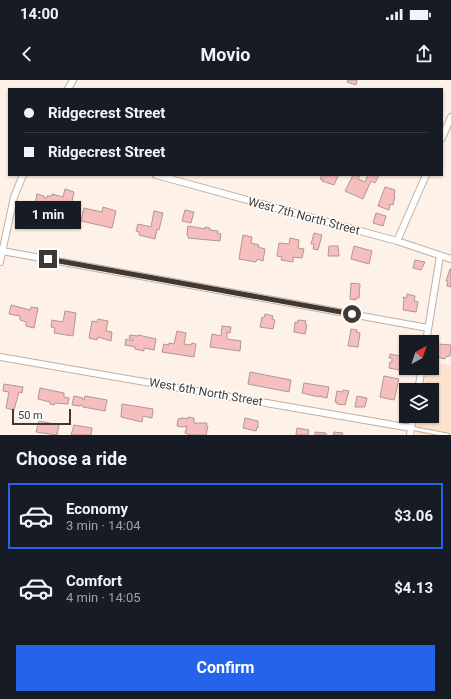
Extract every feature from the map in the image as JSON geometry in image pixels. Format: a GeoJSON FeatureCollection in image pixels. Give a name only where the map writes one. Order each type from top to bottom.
{"type":"FeatureCollection","features":[{"type":"Feature","properties":{"kind":"street"},"geometry":{"type":"LineString","coordinates":[[443,136],[451,117]]}},
{"type":"Feature","properties":{"kind":"street"},"geometry":{"type":"LineString","coordinates":[[0,262],[14,197],[24,176]]}},
{"type":"Feature","properties":{"kind":"street","name":"West 7th North Street"},"geometry":{"type":"LineString","coordinates":[[160,176],[397,241],[451,259]]}},
{"type":"Feature","properties":{"kind":"street"},"geometry":{"type":"LineString","coordinates":[[397,241],[426,176]]}},
{"type":"Feature","properties":{"kind":"street"},"geometry":{"type":"LineString","coordinates":[[2,251],[428,328]]}},
{"type":"Feature","properties":{"kind":"street"},"geometry":{"type":"LineString","coordinates":[[427,335],[440,256]]}},
{"type":"Feature","properties":{"kind":"street","name":"West 6th North Street"},"geometry":{"type":"LineString","coordinates":[[0,356],[411,428]]}},
{"type":"Feature","properties":{"kind":"street"},"geometry":{"type":"LineString","coordinates":[[410,435],[412,423]]}},
{"type":"Feature","properties":{"kind":"lane"},"geometry":{"type":"LineString","coordinates":[[411,428],[447,435]]}},
{"type":"Feature","properties":{"kind":"shaded area"},"geometry":{"type":"Polygon","coordinates":[[[439,363],[451,366],[451,435],[416,435],[418,423],[439,423],[439,383],[424,383],[425,375],[439,375],[439,363]]]}},
{"type":"Feature","properties":{"kind":"building"},"geometry":{"type":"Polygon","coordinates":[[[348,80],[357,80],[356,85],[347,82],[348,80]]]}},
{"type":"Feature","properties":{"kind":"building"},"geometry":{"type":"Polygon","coordinates":[[[322,176],[338,176],[334,185],[320,179],[322,176]]]}},
{"type":"Feature","properties":{"kind":"building"},"geometry":{"type":"Polygon","coordinates":[[[352,176],[360,176],[358,179],[365,182],[368,176],[378,176],[375,183],[371,181],[363,199],[345,191],[352,176]]]}},
{"type":"Feature","properties":{"kind":"building"},"geometry":{"type":"Polygon","coordinates":[[[385,187],[395,190],[393,205],[390,204],[389,210],[378,206],[385,187]]]}},
{"type":"Feature","properties":{"kind":"building"},"geometry":{"type":"Polygon","coordinates":[[[65,189],[74,192],[69,215],[57,211],[56,214],[52,213],[53,211],[48,210],[48,207],[35,204],[37,194],[44,196],[44,198],[47,198],[47,196],[52,196],[52,194],[63,197],[65,189]]]}},
{"type":"Feature","properties":{"kind":"building"},"geometry":{"type":"Polygon","coordinates":[[[103,207],[116,211],[112,228],[81,221],[84,208],[102,212],[103,207]]]}},
{"type":"Feature","properties":{"kind":"building"},"geometry":{"type":"Polygon","coordinates":[[[185,210],[194,212],[191,223],[182,221],[185,210]]]}},
{"type":"Feature","properties":{"kind":"building"},"geometry":{"type":"Polygon","coordinates":[[[154,211],[163,213],[155,239],[139,235],[139,232],[136,231],[138,224],[151,227],[154,211]]]}},
{"type":"Feature","properties":{"kind":"building"},"geometry":{"type":"Polygon","coordinates":[[[376,213],[386,216],[383,226],[373,223],[376,213]]]}},
{"type":"Feature","properties":{"kind":"building"},"geometry":{"type":"Polygon","coordinates":[[[188,226],[205,229],[205,227],[210,228],[210,230],[218,231],[217,233],[221,234],[220,241],[188,238],[188,226]]]}},
{"type":"Feature","properties":{"kind":"building"},"geometry":{"type":"Polygon","coordinates":[[[314,233],[322,235],[318,250],[313,249],[314,244],[311,244],[314,233]]]}},
{"type":"Feature","properties":{"kind":"building"},"geometry":{"type":"Polygon","coordinates":[[[243,235],[252,237],[251,243],[259,245],[258,247],[265,249],[263,261],[257,259],[256,262],[239,259],[243,235]]]}},
{"type":"Feature","properties":{"kind":"building"},"geometry":{"type":"Polygon","coordinates":[[[290,238],[299,240],[298,248],[304,249],[302,258],[293,257],[293,262],[281,260],[282,257],[277,256],[279,243],[289,244],[290,238]]]}},
{"type":"Feature","properties":{"kind":"building"},"geometry":{"type":"Polygon","coordinates":[[[329,246],[338,246],[339,256],[328,256],[329,246]]]}},
{"type":"Feature","properties":{"kind":"building"},"geometry":{"type":"Polygon","coordinates":[[[354,246],[372,251],[369,264],[351,259],[354,246]]]}},
{"type":"Feature","properties":{"kind":"building"},"geometry":{"type":"Polygon","coordinates":[[[415,260],[425,262],[421,270],[413,268],[415,260]]]}},
{"type":"Feature","properties":{"kind":"building"},"geometry":{"type":"Polygon","coordinates":[[[450,269],[451,287],[447,286],[448,281],[446,281],[450,269]]]}},
{"type":"Feature","properties":{"kind":"building"},"geometry":{"type":"Polygon","coordinates":[[[351,283],[360,284],[359,298],[356,298],[356,300],[350,299],[351,283]]]}},
{"type":"Feature","properties":{"kind":"building"},"geometry":{"type":"Polygon","coordinates":[[[407,294],[415,296],[414,301],[418,302],[416,312],[403,310],[403,297],[407,298],[407,294]]]}},
{"type":"Feature","properties":{"kind":"building"},"geometry":{"type":"Polygon","coordinates":[[[11,305],[30,310],[31,307],[38,308],[34,328],[26,326],[26,322],[20,320],[20,316],[9,314],[11,305]]]}},
{"type":"Feature","properties":{"kind":"building"},"geometry":{"type":"Polygon","coordinates":[[[65,311],[76,313],[73,336],[54,333],[55,328],[51,327],[52,320],[63,322],[65,311]]]}},
{"type":"Feature","properties":{"kind":"building"},"geometry":{"type":"Polygon","coordinates":[[[265,314],[273,316],[272,319],[275,320],[273,329],[260,327],[262,317],[264,318],[265,314]]]}},
{"type":"Feature","properties":{"kind":"building"},"geometry":{"type":"Polygon","coordinates":[[[98,319],[108,321],[106,331],[112,332],[111,341],[98,337],[97,340],[89,338],[92,321],[97,322],[98,319]]]}},
{"type":"Feature","properties":{"kind":"building"},"geometry":{"type":"Polygon","coordinates":[[[298,320],[306,321],[305,324],[307,325],[305,334],[294,332],[295,322],[297,323],[298,320]]]}},
{"type":"Feature","properties":{"kind":"building"},"geometry":{"type":"Polygon","coordinates":[[[222,326],[231,327],[230,333],[227,332],[227,339],[241,341],[240,351],[210,347],[212,334],[221,336],[222,326]]]}},
{"type":"Feature","properties":{"kind":"building"},"geometry":{"type":"Polygon","coordinates":[[[351,329],[357,330],[356,332],[360,333],[358,347],[348,346],[351,329]]]}},
{"type":"Feature","properties":{"kind":"building"},"geometry":{"type":"Polygon","coordinates":[[[177,331],[186,333],[184,344],[196,344],[194,357],[162,352],[164,344],[174,344],[177,331]]]}},
{"type":"Feature","properties":{"kind":"building"},"geometry":{"type":"Polygon","coordinates":[[[130,335],[138,335],[156,339],[154,350],[144,348],[144,351],[125,345],[126,339],[133,341],[133,339],[129,338],[130,335]]]}},
{"type":"Feature","properties":{"kind":"building"},"geometry":{"type":"Polygon","coordinates":[[[439,344],[451,345],[450,356],[445,357],[445,359],[439,358],[439,344]]]}},
{"type":"Feature","properties":{"kind":"building"},"geometry":{"type":"Polygon","coordinates":[[[390,354],[399,356],[399,370],[389,368],[392,358],[389,358],[390,354]]]}},
{"type":"Feature","properties":{"kind":"building"},"geometry":{"type":"Polygon","coordinates":[[[250,372],[291,380],[289,392],[248,384],[250,372]]]}},
{"type":"Feature","properties":{"kind":"building"},"geometry":{"type":"Polygon","coordinates":[[[384,376],[399,379],[394,400],[380,397],[384,376]]]}},
{"type":"Feature","properties":{"kind":"building"},"geometry":{"type":"Polygon","coordinates":[[[304,383],[329,387],[327,398],[302,393],[304,383]]]}},
{"type":"Feature","properties":{"kind":"building"},"geometry":{"type":"Polygon","coordinates":[[[4,384],[23,387],[22,393],[19,392],[14,410],[6,408],[9,392],[3,391],[4,384]]]}},
{"type":"Feature","properties":{"kind":"building"},"geometry":{"type":"Polygon","coordinates":[[[40,388],[64,393],[64,397],[69,398],[68,404],[55,403],[54,405],[50,404],[50,402],[38,399],[40,388]]]}},
{"type":"Feature","properties":{"kind":"building"},"geometry":{"type":"Polygon","coordinates":[[[343,390],[349,391],[345,405],[337,404],[337,402],[335,402],[337,391],[343,392],[343,390]]]}},
{"type":"Feature","properties":{"kind":"building"},"geometry":{"type":"Polygon","coordinates":[[[74,396],[83,398],[82,399],[84,400],[85,396],[107,400],[105,411],[83,407],[80,405],[72,405],[74,396]]]}},
{"type":"Feature","properties":{"kind":"building"},"geometry":{"type":"Polygon","coordinates":[[[357,396],[367,398],[365,407],[355,407],[357,396]]]}},
{"type":"Feature","properties":{"kind":"building"},"geometry":{"type":"Polygon","coordinates":[[[122,404],[153,409],[152,418],[143,416],[142,422],[121,417],[122,404]]]}},
{"type":"Feature","properties":{"kind":"building"},"geometry":{"type":"Polygon","coordinates":[[[188,417],[194,418],[194,423],[207,423],[206,426],[208,426],[206,435],[191,435],[185,433],[187,426],[177,426],[178,419],[188,419],[188,417]]]}},
{"type":"Feature","properties":{"kind":"building"},"geometry":{"type":"Polygon","coordinates":[[[245,418],[258,421],[258,428],[257,427],[256,431],[243,428],[245,418]]]}},
{"type":"Feature","properties":{"kind":"building"},"geometry":{"type":"Polygon","coordinates":[[[39,421],[59,425],[57,435],[36,432],[39,421]]]}},
{"type":"Feature","properties":{"kind":"building"},"geometry":{"type":"Polygon","coordinates":[[[74,425],[92,428],[91,435],[71,435],[74,425]]]}},
{"type":"Feature","properties":{"kind":"building"},"geometry":{"type":"Polygon","coordinates":[[[297,428],[309,430],[308,435],[296,435],[297,428]]]}},
{"type":"Feature","properties":{"kind":"building"},"geometry":{"type":"Polygon","coordinates":[[[315,432],[326,433],[326,435],[315,435],[315,432]]]}},
{"type":"Feature","properties":{"kind":"building"},"geometry":{"type":"Polygon","coordinates":[[[334,432],[343,433],[342,435],[333,435],[334,432]]]}},
{"type":"Feature","properties":{"kind":"route"},"geometry":{"type":"LineString","coordinates":[[48,259],[352,314]]}}]}
